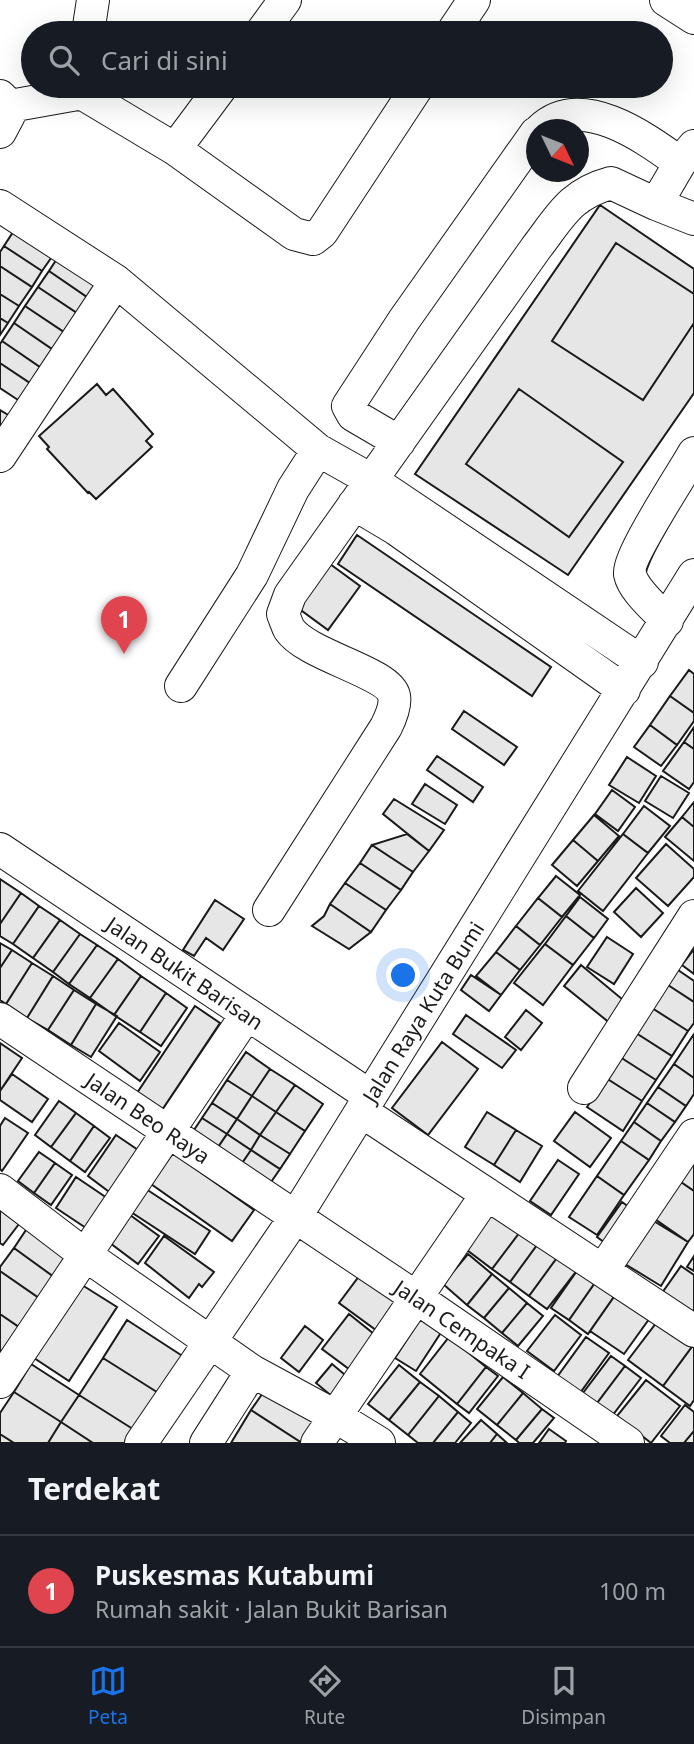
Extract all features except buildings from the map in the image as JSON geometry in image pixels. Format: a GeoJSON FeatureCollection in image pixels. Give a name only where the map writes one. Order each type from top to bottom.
{"type":"FeatureCollection","features":[{"type":"Feature","properties":{"kind":"street"},"geometry":{"type":"LineString","coordinates":[[90,21],[93,0]]}},
{"type":"Feature","properties":{"kind":"street"},"geometry":{"type":"LineString","coordinates":[[270,21],[285,0]]}},
{"type":"Feature","properties":{"kind":"street"},"geometry":{"type":"LineString","coordinates":[[460,21],[474,0]]}},
{"type":"Feature","properties":{"kind":"street"},"geometry":{"type":"LineString","coordinates":[[666,0],[694,18]]}},
{"type":"Feature","properties":{"kind":"street"},"geometry":{"type":"LineString","coordinates":[[3,111],[50,98]]}},
{"type":"Feature","properties":{"kind":"street"},"geometry":{"type":"LineString","coordinates":[[97,98],[176,149],[294,234],[313,239],[322,232],[410,98]]}},
{"type":"Feature","properties":{"kind":"street"},"geometry":{"type":"LineString","coordinates":[[176,149],[213,98]]}},
{"type":"Feature","properties":{"kind":"street"},"geometry":{"type":"LineString","coordinates":[[555,119],[572,113],[594,116],[687,154],[656,204]]}},
{"type":"Feature","properties":{"kind":"street"},"geometry":{"type":"LineString","coordinates":[[399,442],[353,415],[348,406],[404,320],[526,148]]}},
{"type":"Feature","properties":{"kind":"street"},"geometry":{"type":"LineString","coordinates":[[269,910],[391,716],[394,695],[377,678],[309,646],[290,631],[283,614],[290,595],[573,199],[591,189],[611,183],[694,219]]}},
{"type":"Feature","properties":{"kind":"street"},"geometry":{"type":"LineString","coordinates":[[3,216],[116,281],[318,450],[396,529],[624,690]]}},
{"type":"Feature","properties":{"kind":"street"},"geometry":{"type":"LineString","coordinates":[[0,456],[12,413],[116,281]]}},
{"type":"Feature","properties":{"kind":"street"},"geometry":{"type":"LineString","coordinates":[[181,686],[253,575],[293,489],[318,450]]}},
{"type":"Feature","properties":{"kind":"street"},"geometry":{"type":"LineString","coordinates":[[667,621],[640,593],[630,574],[639,547],[694,453]]}},
{"type":"Feature","properties":{"kind":"street"},"geometry":{"type":"LineString","coordinates":[[363,493],[642,662]]}},
{"type":"Feature","properties":{"kind":"street","name":"Jalan Raya Kuta Bumi"},"geometry":{"type":"LineString","coordinates":[[141,1443],[296,1216],[694,575]]}},
{"type":"Feature","properties":{"kind":"street","name":"Jalan Bukit Barisan"},"geometry":{"type":"LineString","coordinates":[[0,849],[247,1014],[487,1194],[694,1331]]}},
{"type":"Feature","properties":{"kind":"street"},"geometry":{"type":"LineString","coordinates":[[584,1088],[694,916]]}},
{"type":"Feature","properties":{"kind":"street"},"geometry":{"type":"LineString","coordinates":[[0,1382],[247,1014]]}},
{"type":"Feature","properties":{"kind":"street","name":"Jalan Beo Raya"},"geometry":{"type":"LineString","coordinates":[[0,1019],[296,1216]]}},
{"type":"Feature","properties":{"kind":"street"},"geometry":{"type":"LineString","coordinates":[[603,1270],[694,1135]]}},
{"type":"Feature","properties":{"kind":"street"},"geometry":{"type":"LineString","coordinates":[[0,1190],[84,1254],[252,1371],[379,1443]]}},
{"type":"Feature","properties":{"kind":"street"},"geometry":{"type":"LineString","coordinates":[[317,1443],[487,1194]]}},
{"type":"Feature","properties":{"kind":"street","name":"Jalan Cempaka I"},"geometry":{"type":"LineString","coordinates":[[296,1216],[628,1443]]}},
{"type":"Feature","properties":{"kind":"street"},"geometry":{"type":"LineString","coordinates":[[206,1443],[252,1371]]}},
{"type":"Feature","properties":{"kind":"place","name":"Puskesmas Kutabumi"},"geometry":{"type":"Point","coordinates":[124,654]}}]}
